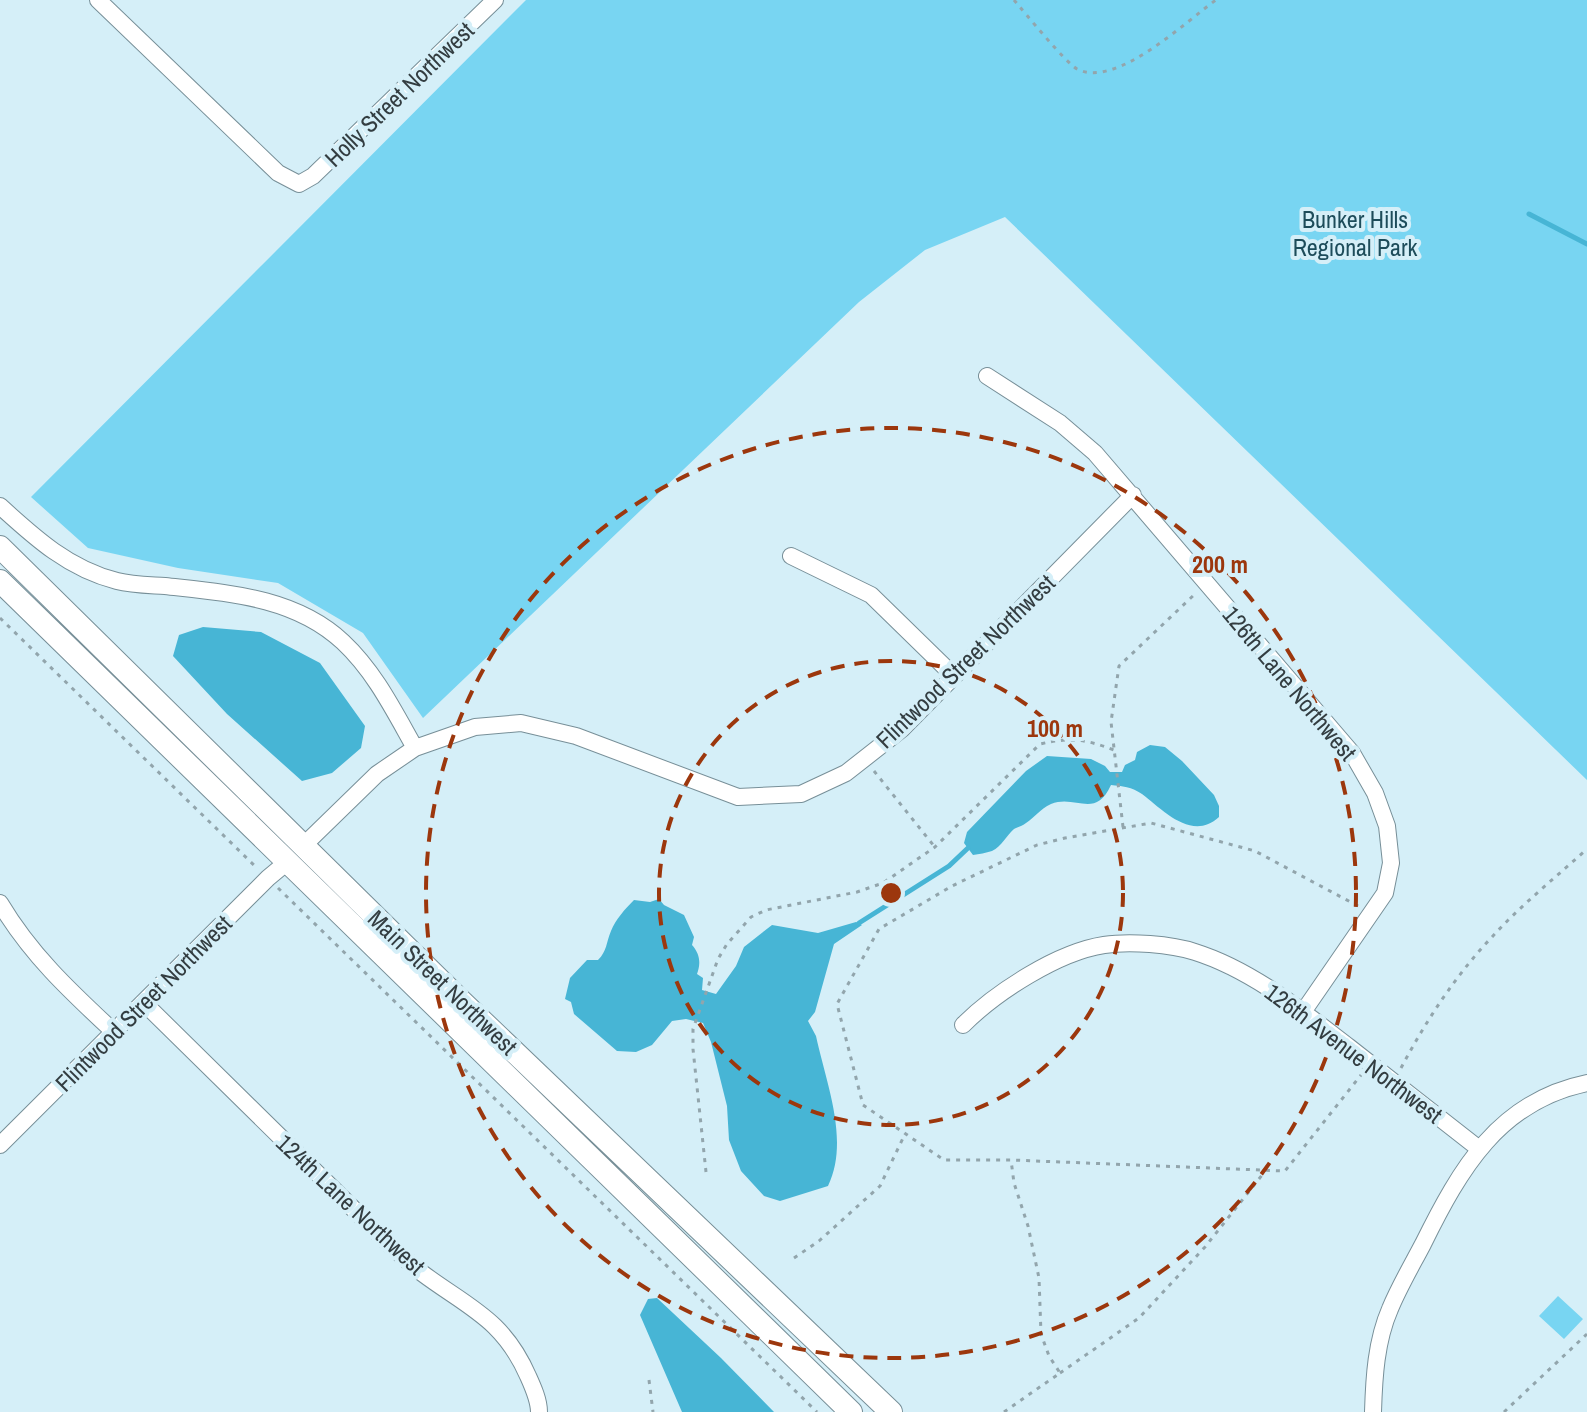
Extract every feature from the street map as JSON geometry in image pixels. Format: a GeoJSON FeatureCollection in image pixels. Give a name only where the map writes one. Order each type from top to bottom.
{"type":"FeatureCollection","features":[{"type":"Feature","properties":{"kind":"main road","name":"Main Street Northwest"},"geometry":{"type":"LineString","coordinates":[[0,547],[460,1000],[891,1412]]}},
{"type":"Feature","properties":{"kind":"main road","name":"Main Street Northwest"},"geometry":{"type":"LineString","coordinates":[[0,581],[851,1412]]}},
{"type":"Feature","properties":{"kind":"street","name":"Holly Street Northwest"},"geometry":{"type":"LineString","coordinates":[[98,0],[278,173],[299,184],[313,176],[495,0]]}},
{"type":"Feature","properties":{"kind":"street","name":"126th Lane Northwest"},"geometry":{"type":"LineString","coordinates":[[987,376],[1060,423],[1095,453],[1352,753],[1375,793],[1387,826],[1391,863],[1385,893],[1303,1012]]}},
{"type":"Feature","properties":{"kind":"street","name":"Flintwood Street Northwest"},"geometry":{"type":"LineString","coordinates":[[303,846],[377,774],[415,748],[475,727],[521,723],[576,736],[738,797],[801,794],[846,773],[902,729],[1133,495]]}},
{"type":"Feature","properties":{"kind":"street"},"geometry":{"type":"LineString","coordinates":[[0,506],[40,543],[73,564],[118,582],[252,597],[279,604],[305,616],[341,640],[366,665],[415,748]]}},
{"type":"Feature","properties":{"kind":"street"},"geometry":{"type":"LineString","coordinates":[[791,556],[871,595],[954,676]]}},
{"type":"Feature","properties":{"kind":"street","name":"Flintwood Street Northwest"},"geometry":{"type":"LineString","coordinates":[[0,1145],[286,863]]}},
{"type":"Feature","properties":{"kind":"street"},"geometry":{"type":"LineString","coordinates":[[0,903],[20,936],[52,973],[114,1032]]}},
{"type":"Feature","properties":{"kind":"street","name":"126th Avenue Northwest"},"geometry":{"type":"LineString","coordinates":[[963,1025],[985,1003],[1053,962],[1104,945],[1157,945],[1195,952],[1254,979],[1303,1012],[1478,1148]]}},
{"type":"Feature","properties":{"kind":"street","name":"124th Lane Northwest"},"geometry":{"type":"LineString","coordinates":[[144,1003],[385,1240],[422,1273],[481,1312],[500,1330],[519,1356],[532,1384],[539,1412]]}},
{"type":"Feature","properties":{"kind":"street"},"geometry":{"type":"LineString","coordinates":[[1373,1412],[1374,1372],[1389,1312],[1447,1196],[1478,1148],[1508,1119],[1538,1099],[1587,1083]]}},
{"type":"Feature","properties":{"kind":"path"},"geometry":{"type":"LineString","coordinates":[[1014,0],[1076,68],[1101,73],[1129,64],[1216,0]]}},
{"type":"Feature","properties":{"kind":"path"},"geometry":{"type":"LineString","coordinates":[[1124,828],[1111,722],[1119,666],[1207,583]]}},
{"type":"Feature","properties":{"kind":"path"},"geometry":{"type":"LineString","coordinates":[[0,618],[817,1412]]}},
{"type":"Feature","properties":{"kind":"path"},"geometry":{"type":"LineString","coordinates":[[706,1172],[693,1029],[718,959],[751,917],[766,910],[857,892],[883,883],[935,847],[1040,744],[1061,739],[1086,739],[1114,750]]}},
{"type":"Feature","properties":{"kind":"path"},"geometry":{"type":"LineString","coordinates":[[864,758],[935,847]]}},
{"type":"Feature","properties":{"kind":"path"},"geometry":{"type":"LineString","coordinates":[[1370,1064],[1285,1171],[944,1160],[863,1105],[837,1004],[879,929],[952,886],[1037,845],[1151,823],[1255,851],[1372,913]]}},
{"type":"Feature","properties":{"kind":"path"},"geometry":{"type":"LineString","coordinates":[[1394,1082],[1420,1033],[1453,982],[1493,935],[1587,849]]}},
{"type":"Feature","properties":{"kind":"path"},"geometry":{"type":"LineString","coordinates":[[794,1258],[819,1241],[880,1186],[905,1134]]}},
{"type":"Feature","properties":{"kind":"path"},"geometry":{"type":"LineString","coordinates":[[1011,1160],[1039,1278],[1041,1334],[1049,1356],[1060,1373]]}},
{"type":"Feature","properties":{"kind":"path"},"geometry":{"type":"LineString","coordinates":[[1004,1412],[1139,1318],[1205,1247],[1266,1170]]}},
{"type":"Feature","properties":{"kind":"path"},"geometry":{"type":"LineString","coordinates":[[1504,1412],[1587,1334]]}},
{"type":"Feature","properties":{"kind":"path"},"geometry":{"type":"LineString","coordinates":[[649,1380],[653,1412]]}},
{"type":"Feature","properties":{"kind":"green space","name":"Bunker Hills Regional Park"},"geometry":{"type":"Polygon","coordinates":[[[526,0],[1587,0],[1587,780],[1005,217],[925,250],[859,302],[423,718],[363,633],[278,583],[178,568],[88,548],[31,497],[526,0]]]}},
{"type":"Feature","properties":{"kind":"green space"},"geometry":{"type":"Polygon","coordinates":[[[1558,1296],[1583,1319],[1564,1339],[1539,1316],[1558,1296]]]}},
{"type":"Feature","properties":{"kind":"shaded area"},"geometry":{"type":"Polygon","coordinates":[[[203,627],[261,632],[320,663],[365,726],[361,748],[332,773],[302,781],[227,714],[173,656],[179,635],[203,627]]]}},
{"type":"Feature","properties":{"kind":"shaded area"},"geometry":{"type":"Polygon","coordinates":[[[1150,745],[1165,747],[1182,761],[1214,795],[1219,806],[1219,817],[1209,824],[1188,825],[1168,815],[1138,792],[1111,785],[1105,795],[1092,804],[1060,802],[1047,806],[1014,829],[992,851],[973,855],[964,843],[967,832],[1026,771],[1047,756],[1091,759],[1110,772],[1122,772],[1125,765],[1135,760],[1137,752],[1150,745]]]}},
{"type":"Feature","properties":{"kind":"shaded area"},"geometry":{"type":"Polygon","coordinates":[[[659,899],[684,915],[694,937],[692,945],[699,959],[697,974],[703,978],[702,990],[716,994],[736,966],[744,947],[772,925],[818,933],[856,922],[862,925],[834,944],[815,1012],[808,1021],[816,1036],[837,1131],[837,1150],[828,1186],[780,1201],[764,1196],[741,1171],[729,1140],[727,1106],[711,1042],[703,1023],[686,1019],[672,1021],[652,1045],[636,1052],[617,1051],[574,1014],[571,1002],[565,999],[570,978],[587,960],[601,957],[613,927],[627,907],[634,900],[650,902],[659,899]]]}},
{"type":"Feature","properties":{"kind":"shaded area"},"geometry":{"type":"Polygon","coordinates":[[[657,1298],[774,1412],[682,1412],[640,1315],[648,1299],[657,1298]]]}},
{"type":"Feature","properties":{"kind":"waterway"},"geometry":{"type":"LineString","coordinates":[[1529,214],[1587,244]]}},
{"type":"Feature","properties":{"kind":"waterway"},"geometry":{"type":"LineString","coordinates":[[859,923],[949,866],[968,848]]}}]}
